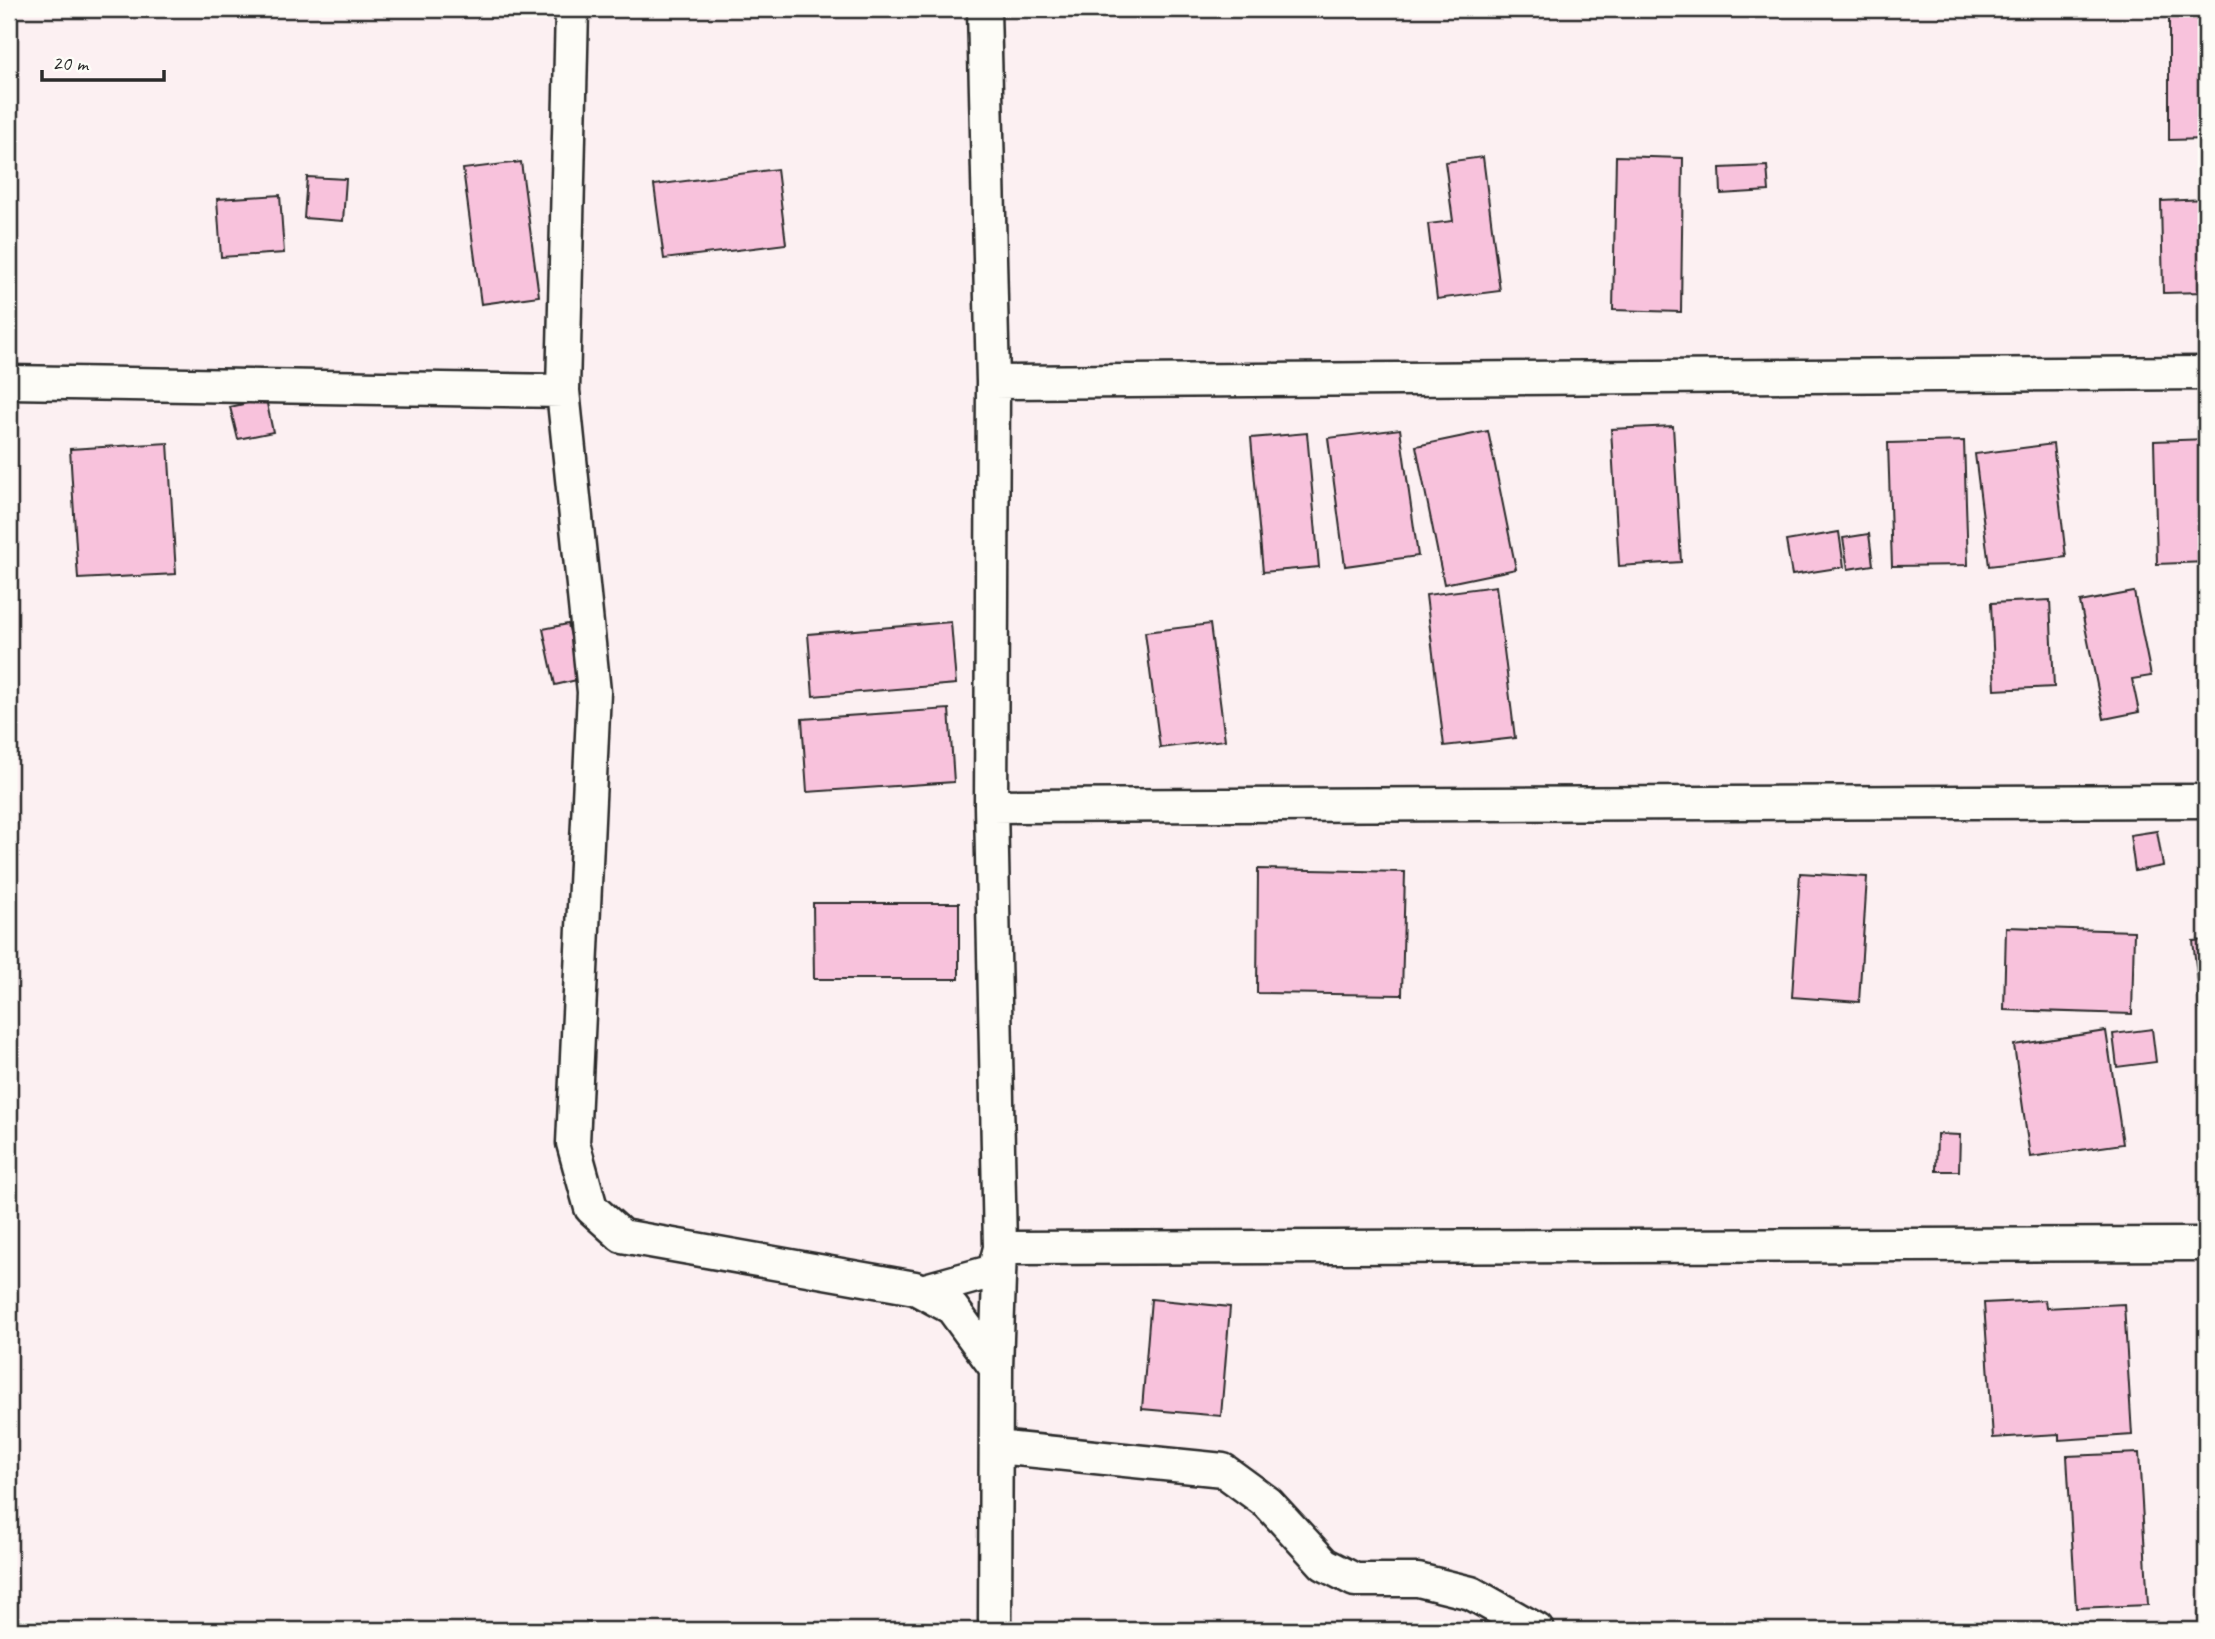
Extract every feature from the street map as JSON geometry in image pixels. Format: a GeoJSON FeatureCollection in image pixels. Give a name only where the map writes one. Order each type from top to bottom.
{"type":"FeatureCollection","features":[{"type":"Feature","properties":{"kind":"street"},"geometry":{"type":"LineString","coordinates":[[572,9],[562,391],[594,692],[573,1143],[591,1208],[622,1236],[705,1248],[922,1291],[952,1308],[996,1368]]}},
{"type":"Feature","properties":{"kind":"street"},"geometry":{"type":"LineString","coordinates":[[984,9],[993,382],[991,806],[1000,1248],[996,1368],[995,1630]]}},
{"type":"Feature","properties":{"kind":"street"},"geometry":{"type":"LineString","coordinates":[[993,382],[2206,373]]}},
{"type":"Feature","properties":{"kind":"street"},"geometry":{"type":"LineString","coordinates":[[9,382],[562,391]]}},
{"type":"Feature","properties":{"kind":"street"},"geometry":{"type":"LineString","coordinates":[[991,806],[2206,801]]}},
{"type":"Feature","properties":{"kind":"street"},"geometry":{"type":"LineString","coordinates":[[1000,1248],[2206,1244]]}},
{"type":"Feature","properties":{"kind":"street"},"geometry":{"type":"LineString","coordinates":[[922,1291],[994,1271],[1000,1248]]}},
{"type":"Feature","properties":{"kind":"street"},"geometry":{"type":"LineString","coordinates":[[996,1447],[1223,1470],[1268,1503],[1324,1564],[1355,1580],[1418,1580],[1471,1593],[1537,1630]]}},
{"type":"Feature","properties":{"kind":"building"},"geometry":{"type":"Polygon","coordinates":[[[2169,9],[2206,9],[2206,139],[2169,140],[2169,9]]]}},
{"type":"Feature","properties":{"kind":"building"},"geometry":{"type":"Polygon","coordinates":[[[1616,156],[1683,158],[1681,312],[1613,310],[1616,156]]]}},
{"type":"Feature","properties":{"kind":"building"},"geometry":{"type":"Polygon","coordinates":[[[1483,157],[1500,291],[1437,299],[1428,224],[1453,221],[1445,162],[1483,157]]]}},
{"type":"Feature","properties":{"kind":"building"},"geometry":{"type":"Polygon","coordinates":[[[521,162],[539,296],[481,304],[463,169],[521,162]]]}},
{"type":"Feature","properties":{"kind":"building"},"geometry":{"type":"Polygon","coordinates":[[[1767,166],[1769,191],[1721,194],[1720,168],[1767,166]]]}},
{"type":"Feature","properties":{"kind":"building"},"geometry":{"type":"Polygon","coordinates":[[[777,169],[786,244],[664,259],[654,185],[777,169]]]}},
{"type":"Feature","properties":{"kind":"building"},"geometry":{"type":"Polygon","coordinates":[[[307,177],[346,179],[343,221],[304,218],[307,177]]]}},
{"type":"Feature","properties":{"kind":"building"},"geometry":{"type":"Polygon","coordinates":[[[280,195],[284,253],[221,257],[217,199],[280,195]]]}},
{"type":"Feature","properties":{"kind":"building"},"geometry":{"type":"Polygon","coordinates":[[[2206,199],[2206,292],[2163,293],[2161,201],[2206,199]]]}},
{"type":"Feature","properties":{"kind":"building"},"geometry":{"type":"Polygon","coordinates":[[[266,399],[273,432],[238,439],[230,407],[266,399]]]}},
{"type":"Feature","properties":{"kind":"building"},"geometry":{"type":"Polygon","coordinates":[[[1673,426],[1681,562],[1619,566],[1611,429],[1673,426]]]}},
{"type":"Feature","properties":{"kind":"building"},"geometry":{"type":"Polygon","coordinates":[[[1400,429],[1418,556],[1345,566],[1328,438],[1400,429]]]}},
{"type":"Feature","properties":{"kind":"building"},"geometry":{"type":"Polygon","coordinates":[[[1488,431],[1516,569],[1444,584],[1416,446],[1488,431]]]}},
{"type":"Feature","properties":{"kind":"building"},"geometry":{"type":"Polygon","coordinates":[[[1307,433],[1319,567],[1263,572],[1251,438],[1307,433]]]}},
{"type":"Feature","properties":{"kind":"building"},"geometry":{"type":"Polygon","coordinates":[[[2206,439],[2206,562],[2157,564],[2154,441],[2206,439]]]}},
{"type":"Feature","properties":{"kind":"building"},"geometry":{"type":"Polygon","coordinates":[[[1964,441],[1968,565],[1892,566],[1888,443],[1964,441]]]}},
{"type":"Feature","properties":{"kind":"building"},"geometry":{"type":"Polygon","coordinates":[[[168,443],[176,574],[78,579],[70,449],[168,443]]]}},
{"type":"Feature","properties":{"kind":"building"},"geometry":{"type":"Polygon","coordinates":[[[2053,444],[2066,557],[1989,566],[1975,454],[2053,444]]]}},
{"type":"Feature","properties":{"kind":"building"},"geometry":{"type":"Polygon","coordinates":[[[1839,532],[1844,567],[1792,575],[1786,541],[1839,532]]]}},
{"type":"Feature","properties":{"kind":"building"},"geometry":{"type":"Polygon","coordinates":[[[1869,534],[1873,565],[1848,569],[1843,538],[1869,534]]]}},
{"type":"Feature","properties":{"kind":"building"},"geometry":{"type":"Polygon","coordinates":[[[1496,586],[1515,738],[1444,746],[1426,595],[1496,586]]]}},
{"type":"Feature","properties":{"kind":"building"},"geometry":{"type":"Polygon","coordinates":[[[2134,592],[2151,676],[2132,679],[2139,712],[2104,719],[2080,602],[2134,592]]]}},
{"type":"Feature","properties":{"kind":"building"},"geometry":{"type":"Polygon","coordinates":[[[2050,600],[2054,687],[1995,690],[1991,603],[2050,600]]]}},
{"type":"Feature","properties":{"kind":"building"},"geometry":{"type":"Polygon","coordinates":[[[951,622],[956,684],[813,696],[808,634],[951,622]]]}},
{"type":"Feature","properties":{"kind":"building"},"geometry":{"type":"Polygon","coordinates":[[[568,624],[581,679],[555,685],[543,629],[568,624]]]}},
{"type":"Feature","properties":{"kind":"building"},"geometry":{"type":"Polygon","coordinates":[[[1210,624],[1225,740],[1160,748],[1145,632],[1210,624]]]}},
{"type":"Feature","properties":{"kind":"building"},"geometry":{"type":"Polygon","coordinates":[[[949,709],[954,782],[807,792],[802,719],[949,709]]]}},
{"type":"Feature","properties":{"kind":"building"},"geometry":{"type":"Polygon","coordinates":[[[2157,831],[2163,866],[2135,871],[2130,835],[2157,831]]]}},
{"type":"Feature","properties":{"kind":"building"},"geometry":{"type":"Polygon","coordinates":[[[1258,869],[1405,872],[1402,995],[1257,993],[1258,869]]]}},
{"type":"Feature","properties":{"kind":"building"},"geometry":{"type":"Polygon","coordinates":[[[1800,873],[1867,877],[1859,1002],[1792,997],[1800,873]]]}},
{"type":"Feature","properties":{"kind":"building"},"geometry":{"type":"Polygon","coordinates":[[[813,903],[959,903],[959,979],[814,979],[813,903]]]}},
{"type":"Feature","properties":{"kind":"building"},"geometry":{"type":"Polygon","coordinates":[[[2006,927],[2134,931],[2132,1014],[2004,1010],[2006,927]]]}},
{"type":"Feature","properties":{"kind":"building"},"geometry":{"type":"Polygon","coordinates":[[[2206,940],[2206,1015],[2202,1016],[2193,941],[2206,940]]]}},
{"type":"Feature","properties":{"kind":"building"},"geometry":{"type":"Polygon","coordinates":[[[2152,1029],[2156,1062],[2117,1067],[2113,1034],[2152,1029]]]}},
{"type":"Feature","properties":{"kind":"building"},"geometry":{"type":"Polygon","coordinates":[[[2106,1031],[2123,1144],[2030,1157],[2014,1045],[2106,1031]]]}},
{"type":"Feature","properties":{"kind":"building"},"geometry":{"type":"Polygon","coordinates":[[[1937,1134],[1960,1135],[1959,1171],[1936,1171],[1937,1134]]]}},
{"type":"Feature","properties":{"kind":"building"},"geometry":{"type":"Polygon","coordinates":[[[1151,1299],[1230,1307],[1221,1416],[1142,1409],[1151,1299]]]}},
{"type":"Feature","properties":{"kind":"building"},"geometry":{"type":"Polygon","coordinates":[[[2045,1300],[2046,1308],[2124,1304],[2132,1435],[2059,1440],[2059,1434],[1993,1438],[1984,1303],[2045,1300]]]}},
{"type":"Feature","properties":{"kind":"building"},"geometry":{"type":"Polygon","coordinates":[[[2139,1453],[2148,1605],[2076,1608],[2067,1456],[2139,1453]]]}}]}
